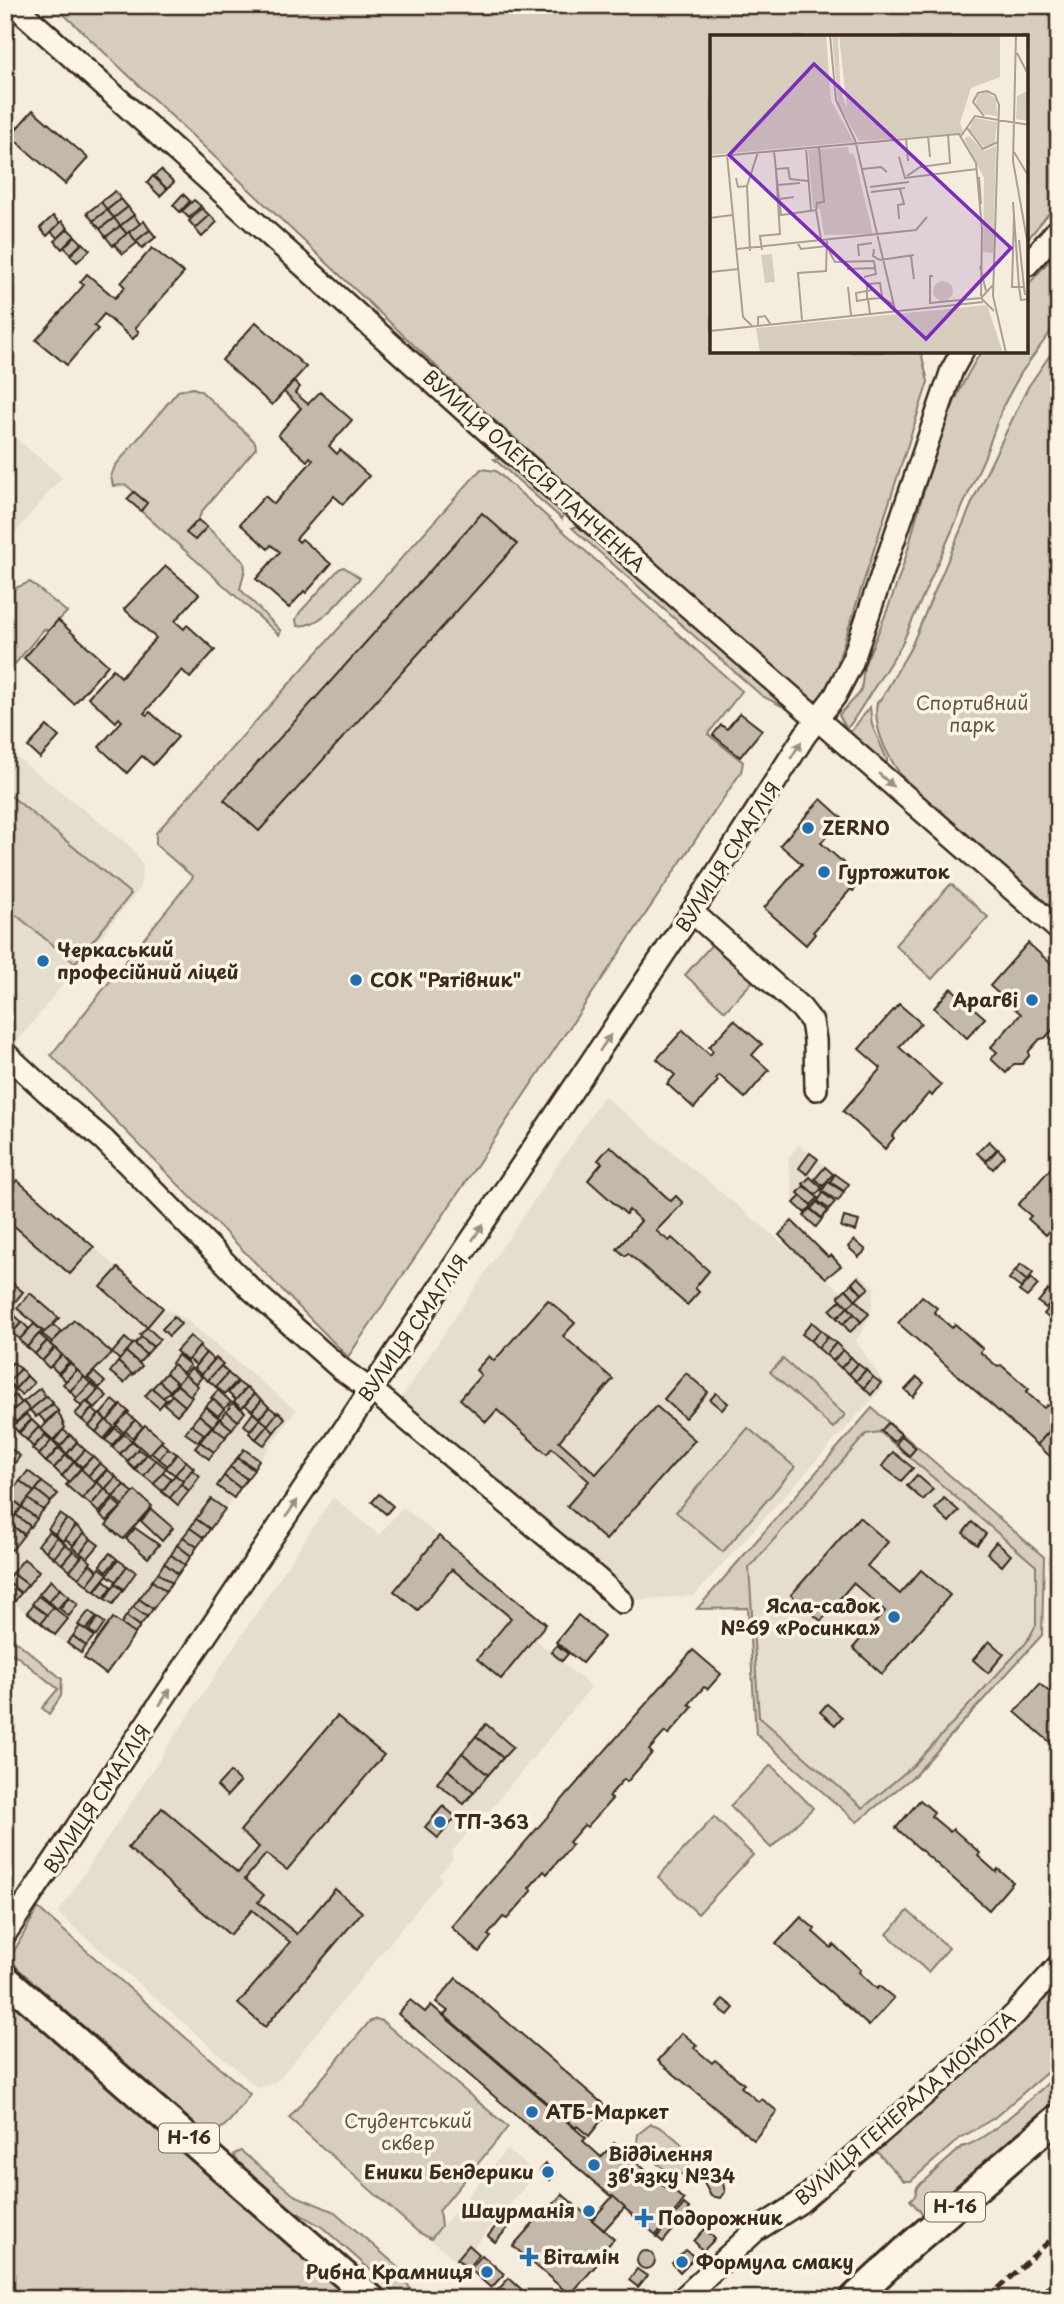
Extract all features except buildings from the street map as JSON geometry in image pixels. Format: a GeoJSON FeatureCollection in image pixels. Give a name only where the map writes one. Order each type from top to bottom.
{"type":"FeatureCollection","features":[{"type":"Feature","properties":{"kind":"main road","name":"Н-16"},"geometry":{"type":"LineString","coordinates":[[5,1978],[372,2299]]}},
{"type":"Feature","properties":{"kind":"main road","name":"Н-16"},"geometry":{"type":"LineString","coordinates":[[853,2299],[912,2244],[1059,2117]]}},
{"type":"Feature","properties":{"kind":"street","name":"ВУЛИЦЯ ОЛЕКСІЯ ПАНЧЕНКА"},"geometry":{"type":"LineString","coordinates":[[14,5],[496,439],[1059,930]]}},
{"type":"Feature","properties":{"kind":"street"},"geometry":{"type":"LineString","coordinates":[[1029,263],[1059,228]]}},
{"type":"Feature","properties":{"kind":"street","name":"ВУЛИЦЯ СМАГЛІЯ"},"geometry":{"type":"LineString","coordinates":[[5,1934],[370,1389],[460,1260],[692,912],[816,720],[835,696],[851,665],[952,370],[961,354]]}},
{"type":"Feature","properties":{"kind":"street"},"geometry":{"type":"LineString","coordinates":[[692,912],[800,1008],[811,1022],[815,1040],[816,1089]]}},
{"type":"Feature","properties":{"kind":"street"},"geometry":{"type":"LineString","coordinates":[[5,1053],[104,1140],[253,1291],[341,1369],[370,1389],[622,1602]]}},
{"type":"Feature","properties":{"kind":"street","name":"ВУЛИЦЯ ГЕНЕРАЛА МОМОТА"},"geometry":{"type":"LineString","coordinates":[[682,2299],[755,2231],[799,2203],[958,2066],[1015,2014],[1059,1965]]}},
{"type":"Feature","properties":{"kind":"shaded area"},"geometry":{"type":"Polygon","coordinates":[[[5,429],[62,477],[5,544],[5,429]]]}},
{"type":"Feature","properties":{"kind":"shaded area","name":"Черкаський професійний ліцей"},"geometry":{"type":"Polygon","coordinates":[[[5,748],[130,846],[143,865],[140,888],[16,1043],[5,1034],[5,748]]]}},
{"type":"Feature","properties":{"kind":"shaded area"},"geometry":{"type":"Polygon","coordinates":[[[604,1096],[842,1292],[859,1273],[875,1288],[870,1316],[856,1341],[885,1385],[694,1596],[635,1600],[399,1401],[604,1096]]]}},
{"type":"Feature","properties":{"kind":"shaded area"},"geometry":{"type":"Polygon","coordinates":[[[798,1145],[849,1183],[815,1227],[794,1204],[788,1159],[798,1145]]]}},
{"type":"Feature","properties":{"kind":"shaded area"},"geometry":{"type":"Polygon","coordinates":[[[17,1180],[163,1308],[184,1318],[296,1410],[106,1676],[5,1596],[5,1193],[17,1180]]]}},
{"type":"Feature","properties":{"kind":"shaded area","name":"Ясла-садок №69 «Росинка»"},"geometry":{"type":"Polygon","coordinates":[[[880,1432],[1036,1566],[1036,1625],[1026,1643],[915,1764],[863,1808],[759,1717],[749,1568],[866,1434],[880,1432]]]}},
{"type":"Feature","properties":{"kind":"shaded area"},"geometry":{"type":"Polygon","coordinates":[[[333,1497],[379,1535],[403,1507],[546,1624],[534,1638],[591,1687],[451,1853],[453,1859],[439,1875],[442,1879],[279,2079],[258,2088],[58,1913],[333,1497]]]}},
{"type":"Feature","properties":{"kind":"shaded area"},"geometry":{"type":"Polygon","coordinates":[[[507,2149],[536,2173],[460,2264],[431,2240],[507,2149]]]}},
{"type":"Feature","properties":{"kind":"green space"},"geometry":{"type":"Polygon","coordinates":[[[54,5],[1059,5],[1059,201],[1029,238],[1029,35],[710,35],[710,354],[921,354],[928,382],[836,672],[822,696],[813,703],[473,401],[54,5]]]}},
{"type":"Feature","properties":{"kind":"green space"},"geometry":{"type":"Polygon","coordinates":[[[1059,249],[1059,320],[1021,373],[1003,406],[985,456],[901,646],[846,728],[839,715],[860,692],[864,665],[897,583],[936,451],[967,375],[980,354],[1029,354],[1029,284],[1059,249]]]}},
{"type":"Feature","properties":{"kind":"green space","name":"Спортивний парк"},"geometry":{"type":"Polygon","coordinates":[[[1059,342],[1059,921],[909,786],[884,747],[876,713],[877,702],[882,698],[911,647],[975,496],[1028,387],[1059,342]]]}},
{"type":"Feature","properties":{"kind":"green space"},"geometry":{"type":"Polygon","coordinates":[[[193,388],[201,391],[249,436],[255,442],[256,448],[202,511],[187,533],[195,540],[207,527],[244,562],[240,589],[281,631],[279,635],[141,511],[147,503],[126,485],[113,486],[111,476],[115,466],[178,391],[193,388]]]}},
{"type":"Feature","properties":{"kind":"green space"},"geometry":{"type":"Polygon","coordinates":[[[505,458],[564,509],[562,519],[494,459],[505,458]]]}},
{"type":"Feature","properties":{"kind":"green space","name":"СОК \"Рятівник\""},"geometry":{"type":"Polygon","coordinates":[[[481,469],[496,471],[742,691],[708,734],[743,762],[741,772],[348,1357],[51,1055],[193,877],[156,845],[156,833],[481,469]]]}},
{"type":"Feature","properties":{"kind":"green space"},"geometry":{"type":"Polygon","coordinates":[[[581,525],[786,702],[790,710],[762,696],[572,528],[581,525]]]}},
{"type":"Feature","properties":{"kind":"green space"},"geometry":{"type":"Polygon","coordinates":[[[344,567],[360,578],[324,616],[307,625],[297,626],[296,619],[300,612],[339,569],[344,567]]]}},
{"type":"Feature","properties":{"kind":"green space"},"geometry":{"type":"Polygon","coordinates":[[[30,582],[67,612],[48,631],[44,629],[15,664],[5,655],[5,597],[13,589],[30,582]]]}},
{"type":"Feature","properties":{"kind":"green space"},"geometry":{"type":"Polygon","coordinates":[[[870,707],[872,725],[887,759],[887,769],[849,734],[870,707]]]}},
{"type":"Feature","properties":{"kind":"green space"},"geometry":{"type":"Polygon","coordinates":[[[5,791],[131,894],[75,963],[5,906],[5,791]]]}},
{"type":"Feature","properties":{"kind":"green space"},"geometry":{"type":"Polygon","coordinates":[[[951,884],[988,917],[932,979],[895,945],[951,884]]]}},
{"type":"Feature","properties":{"kind":"green space"},"geometry":{"type":"Polygon","coordinates":[[[714,942],[755,979],[725,1011],[685,975],[714,942]]]}},
{"type":"Feature","properties":{"kind":"green space"},"geometry":{"type":"Polygon","coordinates":[[[783,1359],[845,1415],[833,1428],[770,1372],[783,1359]]]}},
{"type":"Feature","properties":{"kind":"green space"},"geometry":{"type":"Polygon","coordinates":[[[872,1408],[1044,1557],[1042,1635],[915,1775],[857,1822],[756,1734],[748,1608],[697,1609],[872,1408]],[[880,1432],[866,1434],[749,1568],[759,1717],[863,1808],[915,1764],[1026,1643],[1036,1625],[1036,1566],[880,1432]]]}},
{"type":"Feature","properties":{"kind":"green space"},"geometry":{"type":"Polygon","coordinates":[[[748,1428],[795,1467],[723,1552],[676,1512],[748,1428]]]}},
{"type":"Feature","properties":{"kind":"green space"},"geometry":{"type":"Polygon","coordinates":[[[5,1632],[62,1679],[61,1696],[49,1714],[42,1708],[58,1689],[13,1653],[5,1662],[5,1632]]]}},
{"type":"Feature","properties":{"kind":"green space"},"geometry":{"type":"Polygon","coordinates":[[[771,1765],[813,1808],[771,1848],[730,1806],[771,1765]]]}},
{"type":"Feature","properties":{"kind":"green space"},"geometry":{"type":"Polygon","coordinates":[[[714,1817],[753,1855],[698,1914],[658,1877],[714,1817]]]}},
{"type":"Feature","properties":{"kind":"green space"},"geometry":{"type":"Polygon","coordinates":[[[38,1908],[250,2094],[224,2126],[211,2133],[204,2132],[18,1969],[12,1959],[13,1953],[38,1908]]]}},
{"type":"Feature","properties":{"kind":"green space"},"geometry":{"type":"Polygon","coordinates":[[[908,1911],[949,1948],[928,1972],[887,1934],[908,1911]]]}},
{"type":"Feature","properties":{"kind":"green space"},"geometry":{"type":"Polygon","coordinates":[[[1059,1977],[1059,2062],[994,2118],[959,2139],[911,2181],[904,2181],[874,2149],[1059,1977]]]}},
{"type":"Feature","properties":{"kind":"green space"},"geometry":{"type":"Polygon","coordinates":[[[5,1992],[356,2299],[5,2299],[5,1992]]]}},
{"type":"Feature","properties":{"kind":"green space","name":"Студентський сквер"},"geometry":{"type":"Polygon","coordinates":[[[376,2019],[382,2021],[508,2127],[439,2211],[441,2226],[431,2239],[418,2232],[289,2118],[369,2022],[376,2019]]]}},
{"type":"Feature","properties":{"kind":"green space"},"geometry":{"type":"Polygon","coordinates":[[[1059,2073],[1059,2102],[926,2218],[910,2200],[915,2196],[917,2187],[962,2147],[998,2126],[1059,2073]]]}},
{"type":"Feature","properties":{"kind":"green space"},"geometry":{"type":"Polygon","coordinates":[[[651,2124],[669,2133],[687,2150],[692,2161],[683,2174],[664,2169],[637,2142],[638,2134],[651,2124]]]}},
{"type":"Feature","properties":{"kind":"green space"},"geometry":{"type":"Polygon","coordinates":[[[241,2151],[294,2195],[335,2212],[398,2267],[416,2299],[398,2299],[384,2282],[322,2227],[286,2206],[236,2163],[234,2154],[241,2151]]]}},
{"type":"Feature","properties":{"kind":"railway"},"geometry":{"type":"LineString","coordinates":[[987,2299],[1059,2232]]}},
{"type":"Feature","properties":{"kind":"place","name":"ZERNO"},"geometry":{"type":"Point","coordinates":[808,828]}},
{"type":"Feature","properties":{"kind":"place","name":"Гуртожиток"},"geometry":{"type":"Point","coordinates":[824,872]}},
{"type":"Feature","properties":{"kind":"place","name":"Черкаський професійний ліцей"},"geometry":{"type":"Point","coordinates":[43,961]}},
{"type":"Feature","properties":{"kind":"place","name":"СОК \"Рятівник\""},"geometry":{"type":"Point","coordinates":[356,980]}},
{"type":"Feature","properties":{"kind":"place","name":"Арагві"},"geometry":{"type":"Point","coordinates":[1032,1000]}},
{"type":"Feature","properties":{"kind":"place","name":"Ясла-садок №69 «Росинка»"},"geometry":{"type":"Point","coordinates":[894,1617]}},
{"type":"Feature","properties":{"kind":"place","name":"ТП-363"},"geometry":{"type":"Point","coordinates":[440,1822]}},
{"type":"Feature","properties":{"kind":"place","name":"АТБ-Маркет"},"geometry":{"type":"Point","coordinates":[532,2112]}},
{"type":"Feature","properties":{"kind":"place","name":"Відділення зв'язку №34"},"geometry":{"type":"Point","coordinates":[594,2165]}},
{"type":"Feature","properties":{"kind":"place","name":"Еники Бендерики"},"geometry":{"type":"Point","coordinates":[548,2172]}},
{"type":"Feature","properties":{"kind":"place","name":"Шаурманія"},"geometry":{"type":"Point","coordinates":[589,2211]}},
{"type":"Feature","properties":{"kind":"place","name":"Подорожник"},"geometry":{"type":"Point","coordinates":[644,2218]}},
{"type":"Feature","properties":{"kind":"place","name":"Вітамін"},"geometry":{"type":"Point","coordinates":[529,2257]}},
{"type":"Feature","properties":{"kind":"place","name":"Формула смаку"},"geometry":{"type":"Point","coordinates":[682,2262]}},
{"type":"Feature","properties":{"kind":"place","name":"Рибна Крамниця"},"geometry":{"type":"Point","coordinates":[487,2272]}}]}
